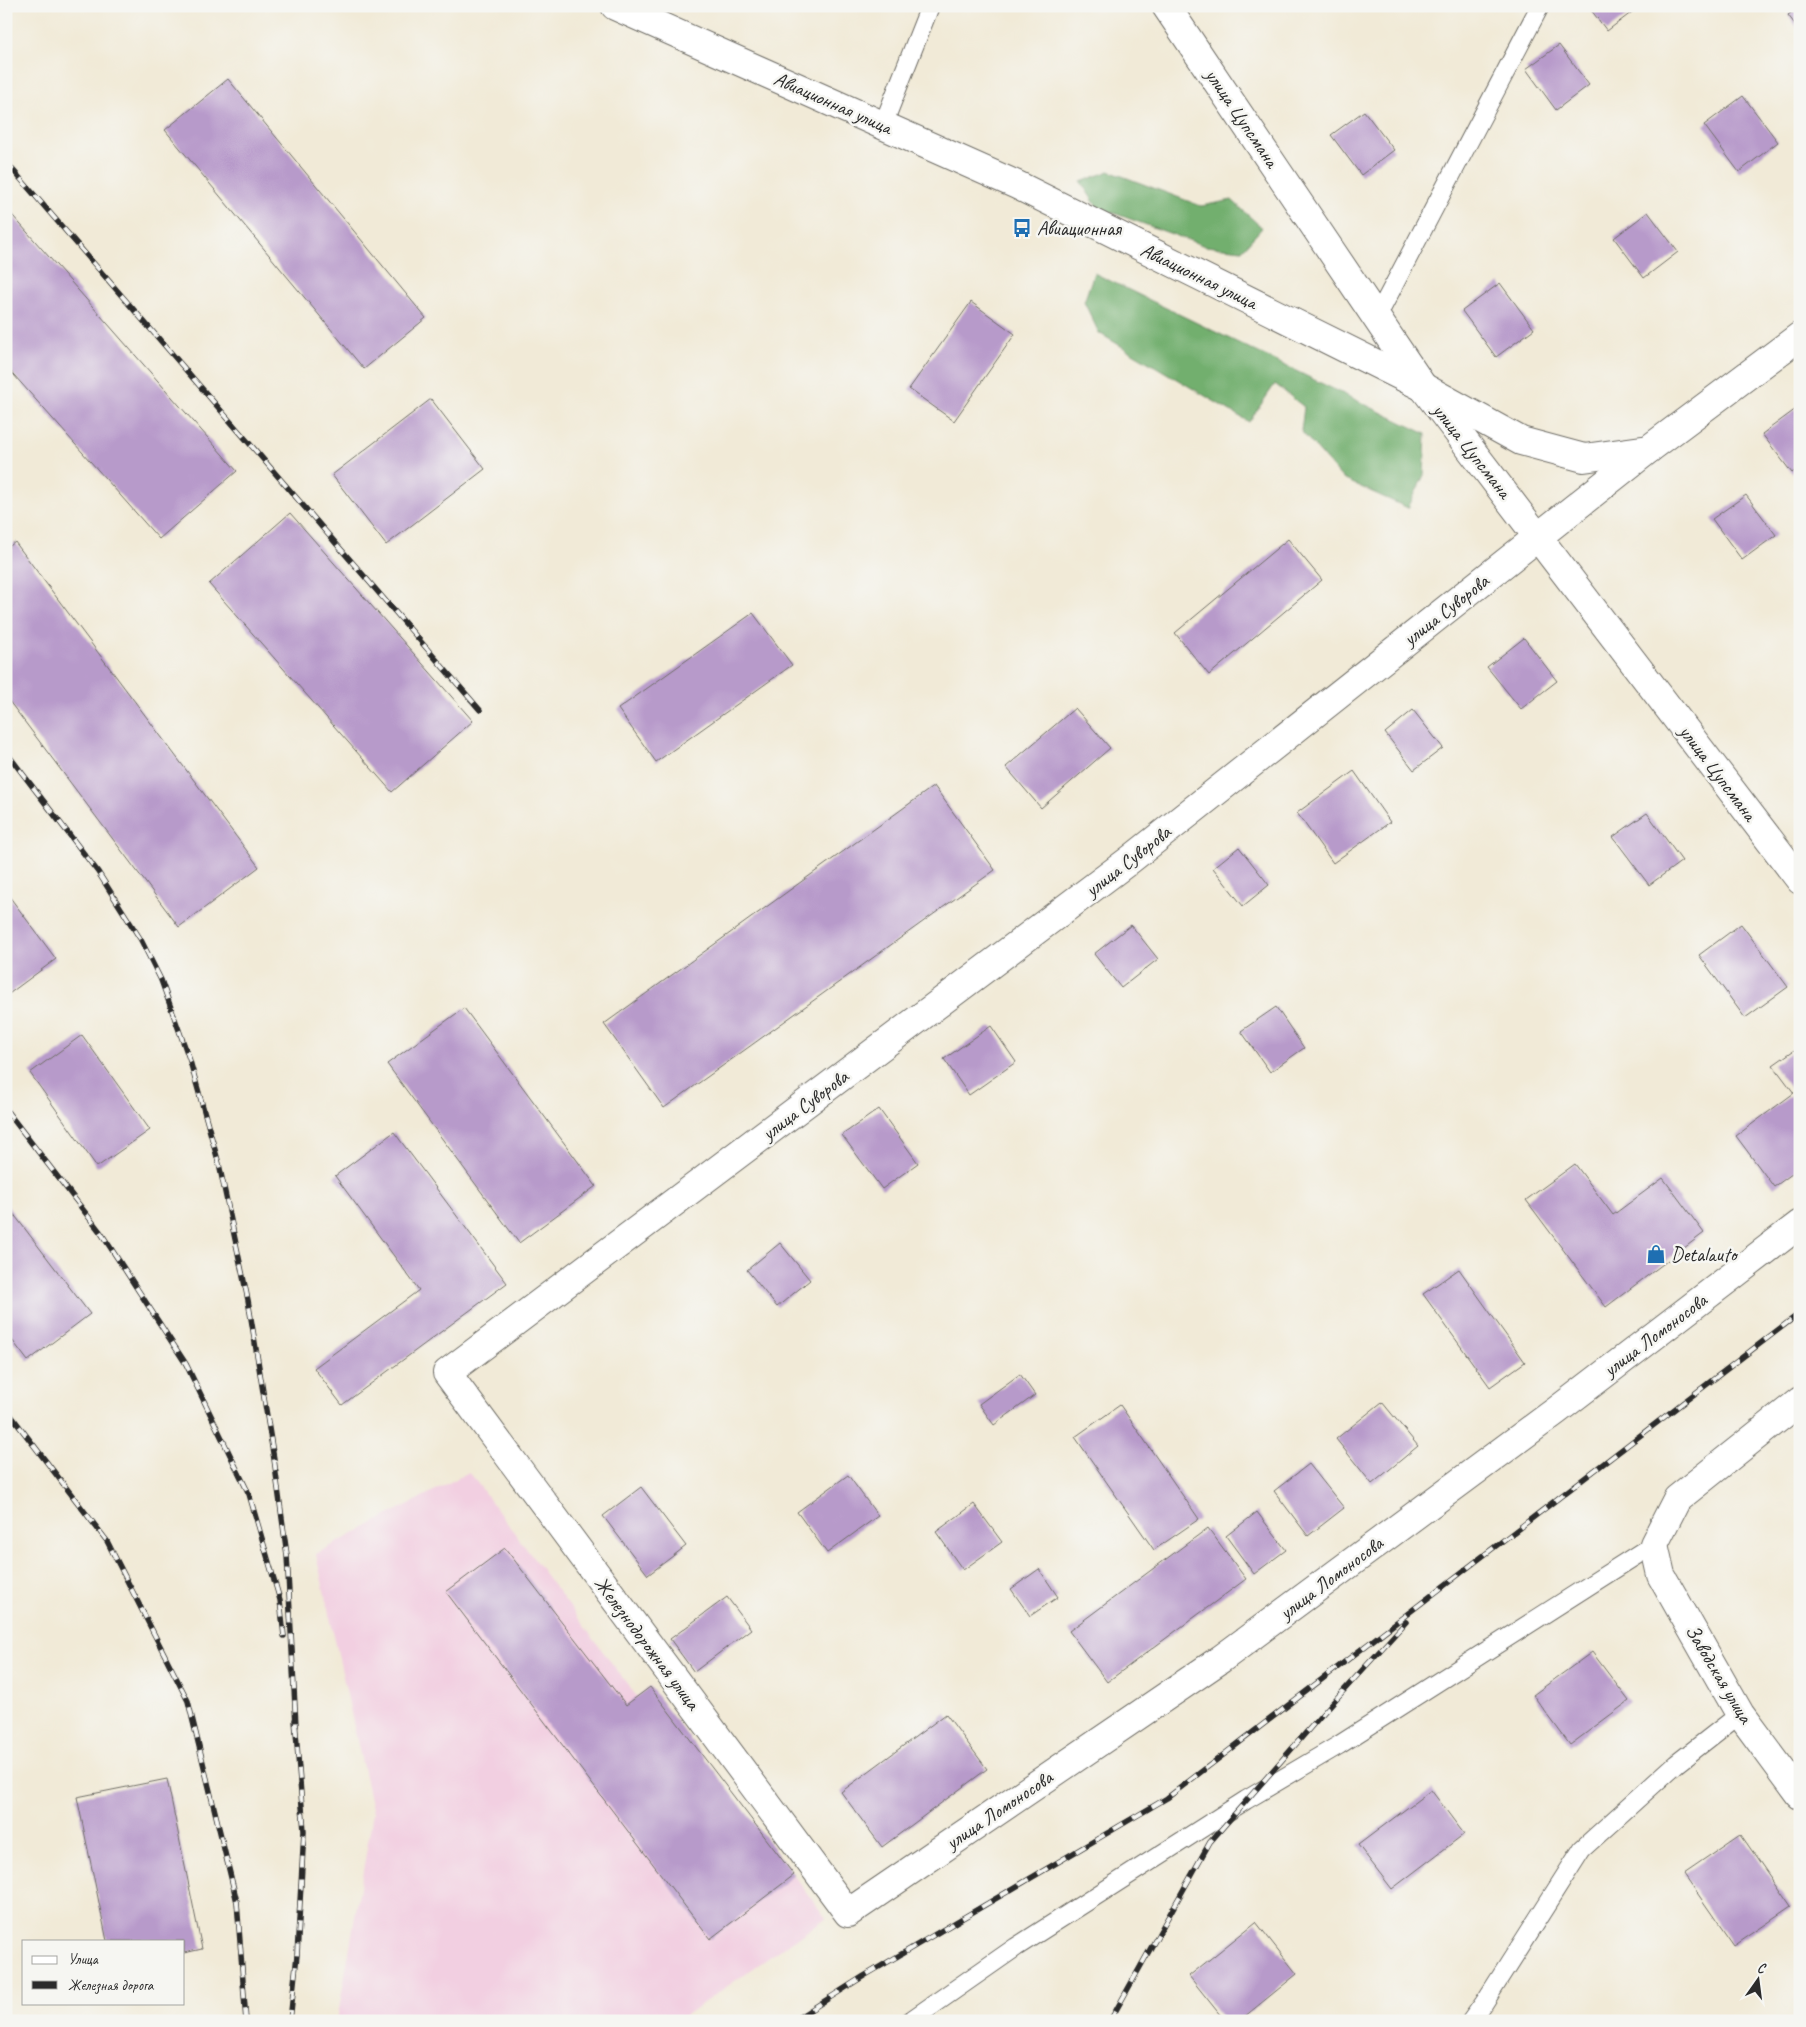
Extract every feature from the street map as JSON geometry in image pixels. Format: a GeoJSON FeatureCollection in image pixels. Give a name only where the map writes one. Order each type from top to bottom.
{"type":"FeatureCollection","features":[{"type":"Feature","properties":{"kind":"street","name":"Авиационная улица"},"geometry":{"type":"LineString","coordinates":[[615,6],[1018,185],[1423,387],[1522,441],[1584,458],[1648,450]]}},
{"type":"Feature","properties":{"kind":"street","name":"улица Цупсмана"},"geometry":{"type":"LineString","coordinates":[[1166,6],[1423,387],[1800,880]]}},
{"type":"Feature","properties":{"kind":"street","name":"улица Суворова"},"geometry":{"type":"LineString","coordinates":[[447,1374],[1131,859],[1648,450],[1800,336]]}},
{"type":"Feature","properties":{"kind":"street","name":"улица Ломоносова"},"geometry":{"type":"LineString","coordinates":[[848,1913],[1222,1660],[1556,1411],[1800,1224]]}},
{"type":"Feature","properties":{"kind":"street","name":"Железнодорожная улица"},"geometry":{"type":"LineString","coordinates":[[447,1374],[848,1913]]}},
{"type":"Feature","properties":{"kind":"street"},"geometry":{"type":"LineString","coordinates":[[1654,1544],[1677,1498],[1800,1401]]}},
{"type":"Feature","properties":{"kind":"street","name":"Заводская улица"},"geometry":{"type":"LineString","coordinates":[[1654,1544],[1661,1575],[1740,1714],[1800,1795]]}},
{"type":"Feature","properties":{"kind":"lane"},"geometry":{"type":"LineString","coordinates":[[883,125],[930,6]]}},
{"type":"Feature","properties":{"kind":"lane"},"geometry":{"type":"LineString","coordinates":[[1376,319],[1540,6]]}},
{"type":"Feature","properties":{"kind":"lane"},"geometry":{"type":"LineString","coordinates":[[910,2021],[1016,1947],[1246,1800],[1348,1740],[1654,1544]]}},
{"type":"Feature","properties":{"kind":"lane"},"geometry":{"type":"LineString","coordinates":[[1470,2021],[1484,2003],[1582,1849],[1676,1764],[1740,1714]]}},
{"type":"Feature","properties":{"kind":"shaded area"},"geometry":{"type":"Polygon","coordinates":[[[469,1472],[637,1697],[650,1687],[826,1918],[677,2021],[337,2021],[373,1813],[316,1554],[469,1472]]]}},
{"type":"Feature","properties":{"kind":"green space"},"geometry":{"type":"Polygon","coordinates":[[[1109,171],[1201,206],[1232,200],[1262,228],[1242,250],[1205,246],[1097,207],[1081,182],[1109,171]]]}},
{"type":"Feature","properties":{"kind":"green space"},"geometry":{"type":"Polygon","coordinates":[[[1094,273],[1426,434],[1424,475],[1408,508],[1343,479],[1301,431],[1304,407],[1275,384],[1249,422],[1099,333],[1084,302],[1094,273]]]}},
{"type":"Feature","properties":{"kind":"building"},"geometry":{"type":"Polygon","coordinates":[[[1588,6],[1640,6],[1607,31],[1588,6]]]}},
{"type":"Feature","properties":{"kind":"building"},"geometry":{"type":"Polygon","coordinates":[[[1800,6],[1800,31],[1788,15],[1800,6]]]}},
{"type":"Feature","properties":{"kind":"building"},"geometry":{"type":"Polygon","coordinates":[[[1559,45],[1589,85],[1556,110],[1526,69],[1559,45]]]}},
{"type":"Feature","properties":{"kind":"building"},"geometry":{"type":"Polygon","coordinates":[[[228,79],[426,318],[364,369],[165,130],[228,79]]]}},
{"type":"Feature","properties":{"kind":"building"},"geometry":{"type":"Polygon","coordinates":[[[1743,96],[1778,142],[1739,172],[1704,125],[1743,96]]]}},
{"type":"Feature","properties":{"kind":"building"},"geometry":{"type":"Polygon","coordinates":[[[1364,111],[1394,150],[1361,175],[1331,135],[1364,111]]]}},
{"type":"Feature","properties":{"kind":"building"},"geometry":{"type":"Polygon","coordinates":[[[6,208],[237,471],[159,539],[6,366],[6,208]]]}},
{"type":"Feature","properties":{"kind":"building"},"geometry":{"type":"Polygon","coordinates":[[[1648,212],[1678,252],[1644,278],[1614,238],[1648,212]]]}},
{"type":"Feature","properties":{"kind":"building"},"geometry":{"type":"Polygon","coordinates":[[[1500,283],[1534,329],[1496,357],[1462,311],[1500,283]]]}},
{"type":"Feature","properties":{"kind":"building"},"geometry":{"type":"Polygon","coordinates":[[[971,302],[1015,334],[954,421],[909,389],[971,302]]]}},
{"type":"Feature","properties":{"kind":"building"},"geometry":{"type":"Polygon","coordinates":[[[431,399],[485,469],[386,545],[332,475],[431,399]]]}},
{"type":"Feature","properties":{"kind":"building"},"geometry":{"type":"Polygon","coordinates":[[[1800,406],[1800,467],[1792,473],[1762,434],[1800,406]]]}},
{"type":"Feature","properties":{"kind":"building"},"geometry":{"type":"Polygon","coordinates":[[[1746,495],[1776,535],[1742,560],[1712,519],[1746,495]]]}},
{"type":"Feature","properties":{"kind":"building"},"geometry":{"type":"Polygon","coordinates":[[[290,513],[473,721],[392,792],[209,584],[290,513]]]}},
{"type":"Feature","properties":{"kind":"building"},"geometry":{"type":"Polygon","coordinates":[[[1288,539],[1322,580],[1209,675],[1175,633],[1288,539]]]}},
{"type":"Feature","properties":{"kind":"building"},"geometry":{"type":"Polygon","coordinates":[[[15,542],[259,867],[179,927],[6,697],[6,549],[15,542]]]}},
{"type":"Feature","properties":{"kind":"building"},"geometry":{"type":"Polygon","coordinates":[[[753,613],[792,665],[656,762],[618,709],[753,613]]]}},
{"type":"Feature","properties":{"kind":"building"},"geometry":{"type":"Polygon","coordinates":[[[1524,638],[1557,681],[1521,709],[1487,667],[1524,638]]]}},
{"type":"Feature","properties":{"kind":"building"},"geometry":{"type":"Polygon","coordinates":[[[1075,708],[1110,748],[1041,808],[1006,767],[1075,708]]]}},
{"type":"Feature","properties":{"kind":"building"},"geometry":{"type":"Polygon","coordinates":[[[1413,710],[1443,748],[1414,770],[1385,733],[1413,710]]]}},
{"type":"Feature","properties":{"kind":"building"},"geometry":{"type":"Polygon","coordinates":[[[1354,771],[1390,822],[1333,863],[1297,813],[1354,771]]]}},
{"type":"Feature","properties":{"kind":"building"},"geometry":{"type":"Polygon","coordinates":[[[934,786],[995,870],[664,1108],[604,1024],[934,786]]]}},
{"type":"Feature","properties":{"kind":"building"},"geometry":{"type":"Polygon","coordinates":[[[1647,813],[1682,861],[1649,885],[1613,837],[1647,813]]]}},
{"type":"Feature","properties":{"kind":"building"},"geometry":{"type":"Polygon","coordinates":[[[1239,847],[1269,885],[1243,906],[1213,868],[1239,847]]]}},
{"type":"Feature","properties":{"kind":"building"},"geometry":{"type":"Polygon","coordinates":[[[6,892],[56,959],[6,996],[6,892]]]}},
{"type":"Feature","properties":{"kind":"building"},"geometry":{"type":"Polygon","coordinates":[[[1741,924],[1788,987],[1745,1018],[1699,955],[1741,924]]]}},
{"type":"Feature","properties":{"kind":"building"},"geometry":{"type":"Polygon","coordinates":[[[1131,925],[1158,959],[1121,988],[1094,954],[1131,925]]]}},
{"type":"Feature","properties":{"kind":"building"},"geometry":{"type":"Polygon","coordinates":[[[1276,1007],[1304,1048],[1270,1072],[1241,1031],[1276,1007]]]}},
{"type":"Feature","properties":{"kind":"building"},"geometry":{"type":"Polygon","coordinates":[[[464,1008],[596,1186],[519,1243],[387,1064],[464,1008]]]}},
{"type":"Feature","properties":{"kind":"building"},"geometry":{"type":"Polygon","coordinates":[[[991,1026],[1016,1062],[969,1095],[944,1059],[991,1026]]]}},
{"type":"Feature","properties":{"kind":"building"},"geometry":{"type":"Polygon","coordinates":[[[82,1035],[150,1130],[97,1167],[30,1073],[82,1035]]]}},
{"type":"Feature","properties":{"kind":"building"},"geometry":{"type":"Polygon","coordinates":[[[1800,1046],[1800,1168],[1774,1187],[1736,1136],[1794,1093],[1773,1065],[1800,1046]]]}},
{"type":"Feature","properties":{"kind":"building"},"geometry":{"type":"Polygon","coordinates":[[[879,1109],[918,1163],[882,1189],[842,1135],[879,1109]]]}},
{"type":"Feature","properties":{"kind":"building"},"geometry":{"type":"Polygon","coordinates":[[[394,1132],[507,1283],[342,1405],[314,1368],[419,1290],[335,1176],[394,1132]]]}},
{"type":"Feature","properties":{"kind":"building"},"geometry":{"type":"Polygon","coordinates":[[[1575,1164],[1613,1215],[1663,1178],[1704,1233],[1606,1307],[1526,1200],[1575,1164]]]}},
{"type":"Feature","properties":{"kind":"building"},"geometry":{"type":"Polygon","coordinates":[[[6,1204],[90,1314],[28,1361],[6,1332],[6,1204]]]}},
{"type":"Feature","properties":{"kind":"building"},"geometry":{"type":"Polygon","coordinates":[[[780,1243],[810,1280],[777,1307],[747,1270],[780,1243]]]}},
{"type":"Feature","properties":{"kind":"building"},"geometry":{"type":"Polygon","coordinates":[[[1459,1269],[1525,1362],[1490,1387],[1423,1294],[1459,1269]]]}},
{"type":"Feature","properties":{"kind":"building"},"geometry":{"type":"Polygon","coordinates":[[[1020,1374],[1035,1395],[994,1425],[979,1404],[1020,1374]]]}},
{"type":"Feature","properties":{"kind":"building"},"geometry":{"type":"Polygon","coordinates":[[[1382,1402],[1418,1446],[1372,1484],[1336,1439],[1382,1402]]]}},
{"type":"Feature","properties":{"kind":"building"},"geometry":{"type":"Polygon","coordinates":[[[1120,1405],[1199,1519],[1154,1550],[1075,1437],[1120,1405]]]}},
{"type":"Feature","properties":{"kind":"building"},"geometry":{"type":"Polygon","coordinates":[[[1309,1464],[1344,1508],[1308,1536],[1274,1491],[1309,1464]]]}},
{"type":"Feature","properties":{"kind":"building"},"geometry":{"type":"Polygon","coordinates":[[[848,1475],[878,1516],[827,1553],[797,1512],[848,1475]]]}},
{"type":"Feature","properties":{"kind":"building"},"geometry":{"type":"Polygon","coordinates":[[[641,1487],[686,1546],[648,1575],[603,1516],[641,1487]]]}},
{"type":"Feature","properties":{"kind":"building"},"geometry":{"type":"Polygon","coordinates":[[[974,1504],[1002,1542],[963,1570],[936,1532],[974,1504]]]}},
{"type":"Feature","properties":{"kind":"building"},"geometry":{"type":"Polygon","coordinates":[[[1257,1512],[1286,1550],[1254,1574],[1226,1536],[1257,1512]]]}},
{"type":"Feature","properties":{"kind":"building"},"geometry":{"type":"Polygon","coordinates":[[[1208,1528],[1246,1579],[1107,1682],[1069,1631],[1208,1528]]]}},
{"type":"Feature","properties":{"kind":"building"},"geometry":{"type":"Polygon","coordinates":[[[505,1548],[626,1705],[650,1687],[794,1875],[710,1939],[446,1592],[505,1548]]]}},
{"type":"Feature","properties":{"kind":"building"},"geometry":{"type":"Polygon","coordinates":[[[1039,1569],[1058,1597],[1030,1616],[1011,1589],[1039,1569]]]}},
{"type":"Feature","properties":{"kind":"building"},"geometry":{"type":"Polygon","coordinates":[[[727,1597],[751,1629],[694,1672],[670,1639],[727,1597]]]}},
{"type":"Feature","properties":{"kind":"building"},"geometry":{"type":"Polygon","coordinates":[[[1592,1652],[1629,1701],[1570,1745],[1533,1695],[1592,1652]]]}},
{"type":"Feature","properties":{"kind":"building"},"geometry":{"type":"Polygon","coordinates":[[[946,1714],[987,1769],[882,1847],[841,1792],[946,1714]]]}},
{"type":"Feature","properties":{"kind":"building"},"geometry":{"type":"Polygon","coordinates":[[[167,1779],[202,1949],[185,1953],[185,1940],[107,1940],[77,1797],[167,1779]]]}},
{"type":"Feature","properties":{"kind":"building"},"geometry":{"type":"Polygon","coordinates":[[[1431,1790],[1464,1834],[1392,1889],[1358,1845],[1431,1790]]]}},
{"type":"Feature","properties":{"kind":"building"},"geometry":{"type":"Polygon","coordinates":[[[1741,1835],[1791,1907],[1734,1946],[1684,1874],[1741,1835]]]}},
{"type":"Feature","properties":{"kind":"building"},"geometry":{"type":"Polygon","coordinates":[[[1256,1922],[1297,1974],[1239,2021],[1225,2021],[1189,1976],[1256,1922]]]}},
{"type":"Feature","properties":{"kind":"railway"},"geometry":{"type":"LineString","coordinates":[[6,162],[480,710]]}},
{"type":"Feature","properties":{"kind":"railway"},"geometry":{"type":"LineString","coordinates":[[6,752],[98,872],[141,940],[161,980],[190,1061],[219,1164],[248,1300],[274,1459],[287,1555],[296,1726]]}},
{"type":"Feature","properties":{"kind":"railway"},"geometry":{"type":"LineString","coordinates":[[6,1110],[101,1233],[186,1364],[249,1494],[280,1600],[284,1636]]}},
{"type":"Feature","properties":{"kind":"railway"},"geometry":{"type":"LineString","coordinates":[[793,2021],[864,1976],[1167,1798],[1800,1313]]}},
{"type":"Feature","properties":{"kind":"railway"},"geometry":{"type":"LineString","coordinates":[[6,1409],[107,1541],[188,1701],[237,1902],[246,2021]]}},
{"type":"Feature","properties":{"kind":"railway"},"geometry":{"type":"LineString","coordinates":[[1110,2021],[1210,1842],[1406,1622]]}},
{"type":"Feature","properties":{"kind":"railway"},"geometry":{"type":"LineString","coordinates":[[290,2021],[297,1955],[304,1831],[295,1720]]}},
{"type":"Feature","properties":{"kind":"place","name":"Авиационная"},"geometry":{"type":"Point","coordinates":[1022,228]}},
{"type":"Feature","properties":{"kind":"place","name":"Detalauto"},"geometry":{"type":"Point","coordinates":[1656,1254]}}]}
